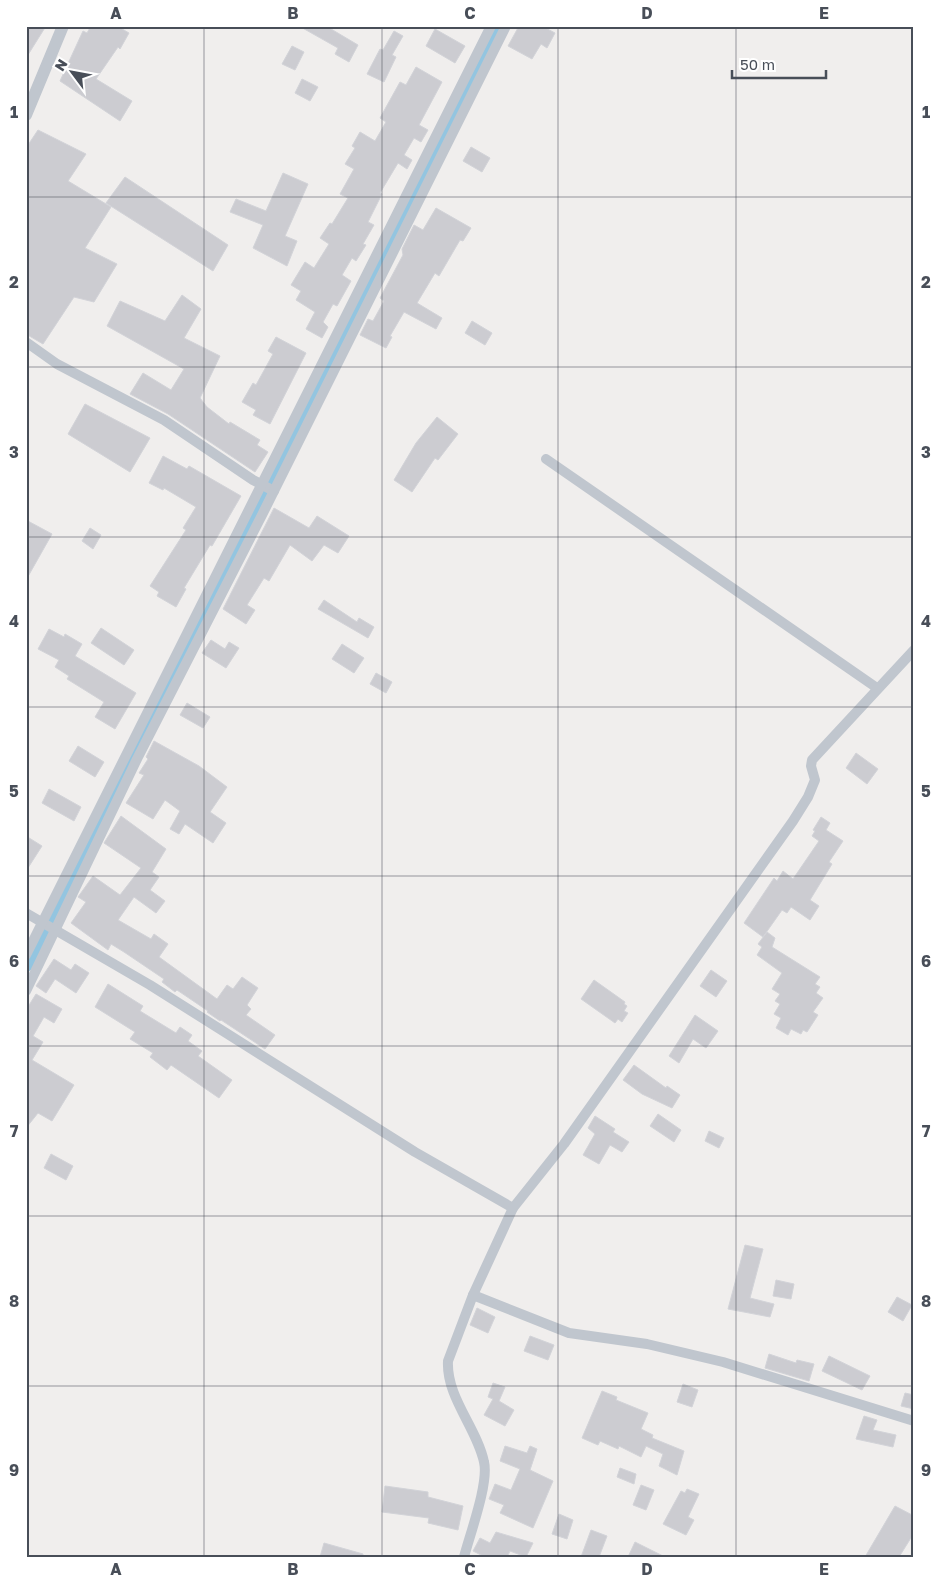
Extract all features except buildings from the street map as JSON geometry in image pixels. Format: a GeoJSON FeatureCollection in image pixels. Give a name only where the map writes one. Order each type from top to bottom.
{"type":"FeatureCollection","features":[{"type":"Feature","properties":{"kind":"street"},"geometry":{"type":"LineString","coordinates":[[26,114],[62,26]]}},
{"type":"Feature","properties":{"kind":"street"},"geometry":{"type":"LineString","coordinates":[[26,991],[491,26]]}},
{"type":"Feature","properties":{"kind":"street"},"geometry":{"type":"LineString","coordinates":[[26,955],[506,26]]}},
{"type":"Feature","properties":{"kind":"street"},"geometry":{"type":"LineString","coordinates":[[26,342],[57,364],[164,420],[268,488]]}},
{"type":"Feature","properties":{"kind":"street"},"geometry":{"type":"LineString","coordinates":[[546,459],[877,688]]}},
{"type":"Feature","properties":{"kind":"street"},"geometry":{"type":"LineString","coordinates":[[464,1557],[484,1480],[485,1464],[477,1437],[448,1372],[451,1351],[473,1295],[513,1208],[564,1144],[793,821],[808,797],[815,780],[811,766],[812,760],[914,650]]}},
{"type":"Feature","properties":{"kind":"street"},"geometry":{"type":"LineString","coordinates":[[26,913],[150,984],[415,1152],[513,1208]]}},
{"type":"Feature","properties":{"kind":"street"},"geometry":{"type":"LineString","coordinates":[[473,1295],[569,1333],[647,1344],[723,1362],[914,1421]]}},
{"type":"Feature","properties":{"kind":"waterway"},"geometry":{"type":"LineString","coordinates":[[26,965],[498,26]]}}]}
